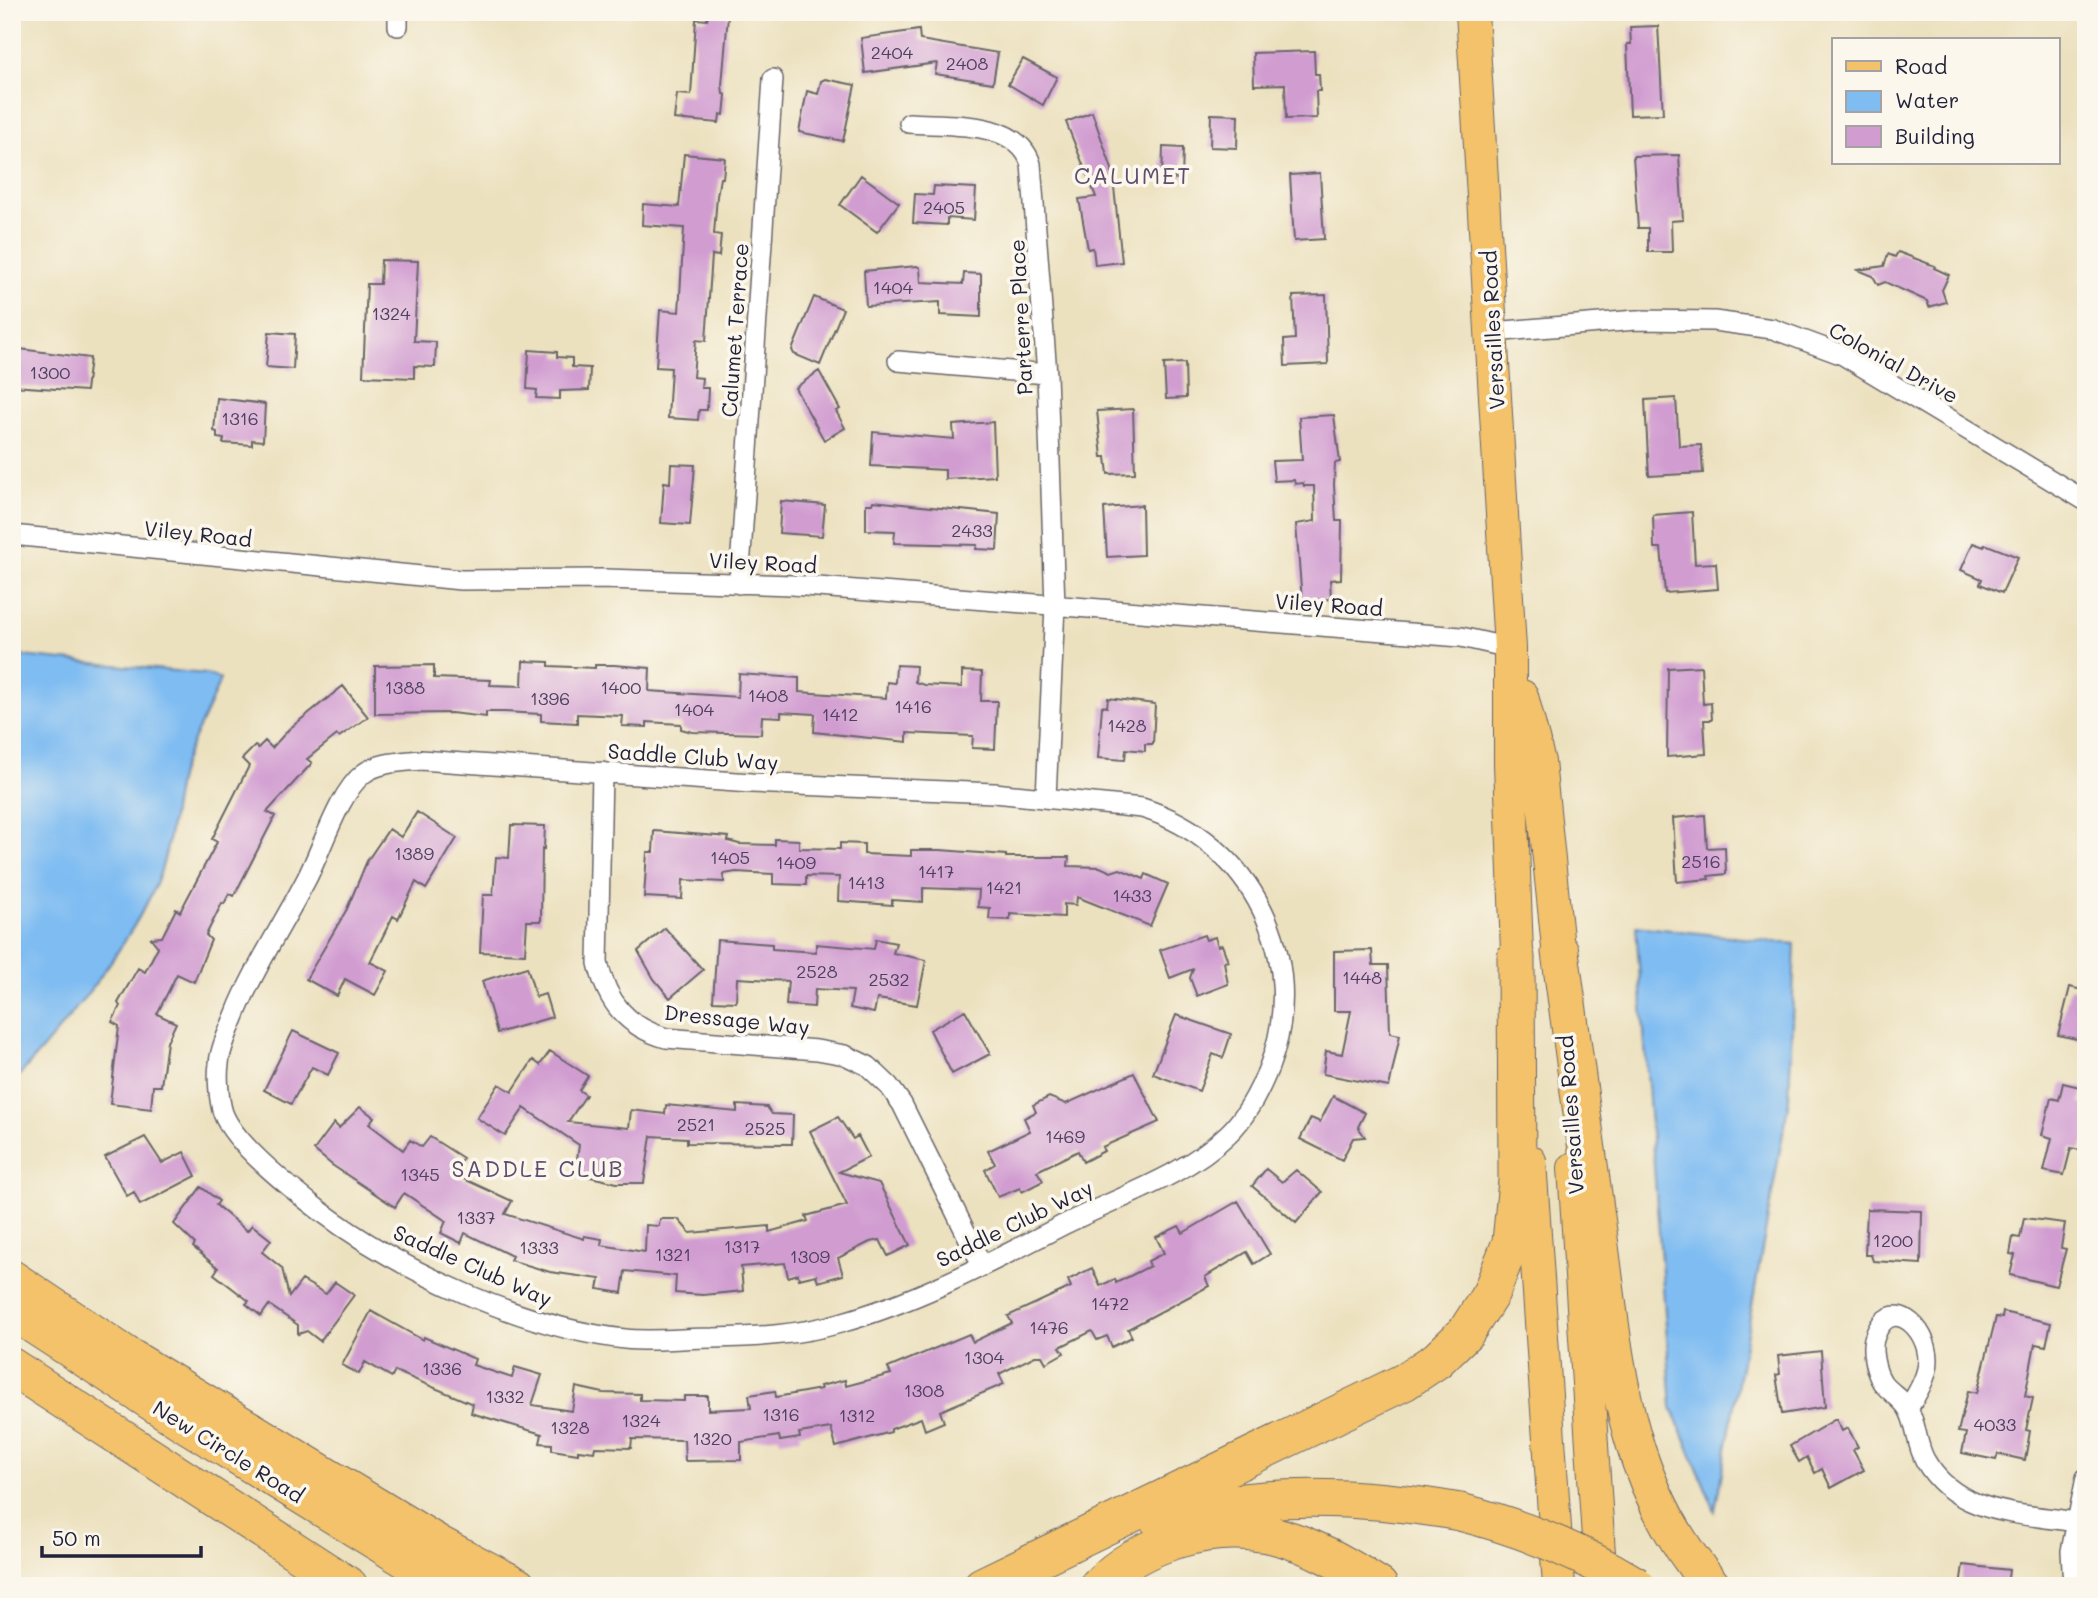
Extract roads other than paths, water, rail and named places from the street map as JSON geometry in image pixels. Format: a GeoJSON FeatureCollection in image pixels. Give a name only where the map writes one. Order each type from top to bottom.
{"type":"FeatureCollection","features":[{"type":"Feature","properties":{"kind":"highway"},"geometry":{"type":"LineString","coordinates":[[1560,951],[1623,1405],[1646,1482],[1666,1523],[1712,1586]]}},
{"type":"Feature","properties":{"kind":"highway"},"geometry":{"type":"LineString","coordinates":[[982,1586],[1404,1382],[1437,1360],[1466,1332],[1491,1293],[1511,1242],[1517,1181],[1516,957]]}},
{"type":"Feature","properties":{"kind":"highway"},"geometry":{"type":"LineString","coordinates":[[12,1279],[137,1362],[440,1545],[517,1586]]}},
{"type":"Feature","properties":{"kind":"highway","name":"New Circle Road"},"geometry":{"type":"LineString","coordinates":[[12,1311],[181,1421],[449,1586]]}},
{"type":"Feature","properties":{"kind":"highway"},"geometry":{"type":"LineString","coordinates":[[12,1367],[349,1586]]}},
{"type":"Feature","properties":{"kind":"highway"},"geometry":{"type":"LineString","coordinates":[[1069,1544],[1161,1516],[1247,1502],[1357,1500],[1460,1512],[1536,1534],[1580,1553],[1637,1586]]}},
{"type":"Feature","properties":{"kind":"highway"},"geometry":{"type":"LineString","coordinates":[[1098,1586],[1140,1556],[1170,1541],[1201,1534],[1236,1532],[1272,1535],[1311,1549],[1345,1564],[1379,1586]]}},
{"type":"Feature","properties":{"kind":"main road","name":"Versailles Road"},"geometry":{"type":"LineString","coordinates":[[1472,12],[1510,648],[1516,957],[1559,1586]]}},
{"type":"Feature","properties":{"kind":"main road","name":"Versailles Road"},"geometry":{"type":"LineString","coordinates":[[1510,648],[1539,762],[1560,951],[1601,1586]]}},
{"type":"Feature","properties":{"kind":"street","name":"Calumet Terrace"},"geometry":{"type":"LineString","coordinates":[[739,584],[773,79]]}},
{"type":"Feature","properties":{"kind":"street","name":"Parterre Place"},"geometry":{"type":"LineString","coordinates":[[909,123],[962,125],[993,131],[1020,143],[1027,150],[1038,226],[1047,373],[1055,606]]}},
{"type":"Feature","properties":{"kind":"street","name":"Colonial Drive"},"geometry":{"type":"LineString","coordinates":[[1493,332],[1647,320],[1714,321],[1773,330],[1843,355],[2086,501]]}},
{"type":"Feature","properties":{"kind":"street"},"geometry":{"type":"LineString","coordinates":[[898,361],[1047,373]]}},
{"type":"Feature","properties":{"kind":"street","name":"Viley Road"},"geometry":{"type":"LineString","coordinates":[[12,535],[461,580],[605,579],[739,584],[1461,636],[1510,648]]}},
{"type":"Feature","properties":{"kind":"street"},"geometry":{"type":"LineString","coordinates":[[1046,797],[1055,606]]}},
{"type":"Feature","properties":{"kind":"street","name":"Saddle Club Way"},"geometry":{"type":"LineString","coordinates":[[420,760],[602,772],[1046,797],[1142,808],[1158,813],[1197,833],[1235,866],[1266,913],[1276,943],[1283,981],[1282,1016],[1276,1050],[1264,1078],[1231,1132],[1182,1167],[930,1290],[836,1325],[757,1337],[627,1339],[549,1324],[412,1268],[349,1233],[302,1197],[252,1153],[223,1114],[218,1062],[239,1005],[307,878],[348,792],[364,773],[383,765],[420,760]]}},
{"type":"Feature","properties":{"kind":"street","name":"Dressage Way"},"geometry":{"type":"LineString","coordinates":[[602,772],[597,962],[611,1000],[626,1018],[645,1032],[666,1038],[817,1050],[845,1055],[868,1066],[890,1086],[902,1104],[982,1265]]}},
{"type":"Feature","properties":{"kind":"street"},"geometry":{"type":"LineString","coordinates":[[1908,1409],[1924,1459],[1949,1492],[1968,1503],[1992,1509],[2076,1522]]}},
{"type":"Feature","properties":{"kind":"street"},"geometry":{"type":"LineString","coordinates":[[2073,1586],[2071,1551],[2086,1478]]}},
{"type":"Feature","properties":{"kind":"water"},"geometry":{"type":"Polygon","coordinates":[[[12,655],[206,674],[220,679],[182,769],[166,851],[153,891],[107,968],[12,1084],[12,655]]]}},
{"type":"Feature","properties":{"kind":"water"},"geometry":{"type":"Polygon","coordinates":[[[1636,926],[1795,944],[1789,1100],[1715,1511],[1672,1407],[1636,926]]]}},
{"type":"Feature","properties":{"kind":"district","name":"CALUMET"},"geometry":{"type":"Point","coordinates":[1133,175]}},
{"type":"Feature","properties":{"kind":"district","name":"SADDLE CLUB"},"geometry":{"type":"Point","coordinates":[538,1168]}}]}
